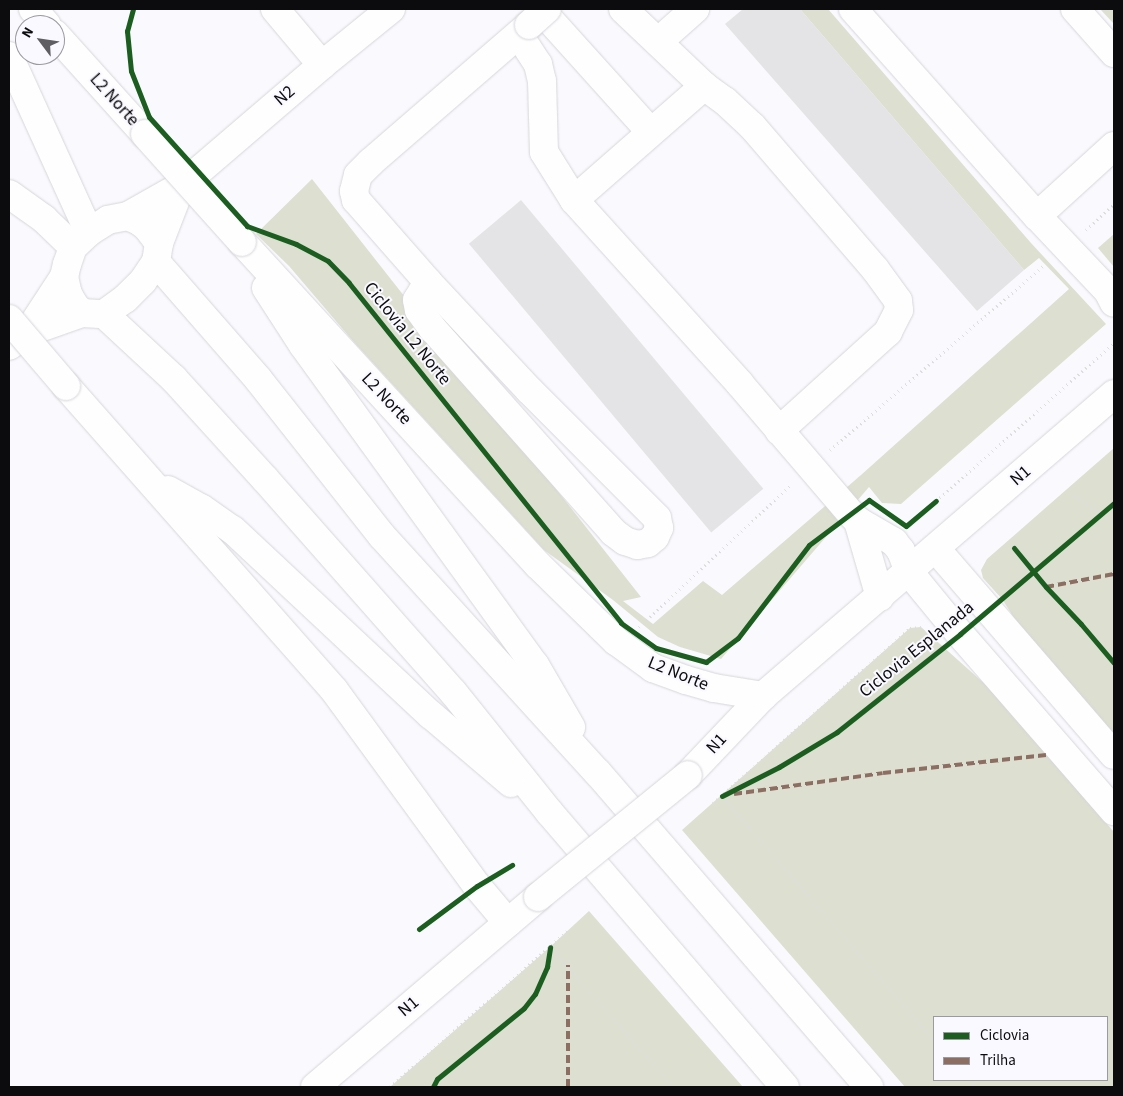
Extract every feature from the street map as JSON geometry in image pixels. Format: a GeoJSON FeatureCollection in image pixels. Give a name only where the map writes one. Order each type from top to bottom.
{"type":"FeatureCollection","features":[{"type":"Feature","properties":{"kind":"main road"},"geometry":{"type":"LineString","coordinates":[[275,9],[322,65]]}},
{"type":"Feature","properties":{"kind":"main road","name":"N2"},"geometry":{"type":"LineString","coordinates":[[128,216],[181,186],[322,65],[391,9]]}},
{"type":"Feature","properties":{"kind":"main road"},"geometry":{"type":"LineString","coordinates":[[623,9],[704,86],[726,101],[752,126],[875,269],[898,301],[899,310],[888,332],[779,431]]}},
{"type":"Feature","properties":{"kind":"main road"},"geometry":{"type":"LineString","coordinates":[[658,42],[695,9]]}},
{"type":"Feature","properties":{"kind":"main road"},"geometry":{"type":"LineString","coordinates":[[853,9],[1037,216],[1112,296]]}},
{"type":"Feature","properties":{"kind":"main road"},"geometry":{"type":"LineString","coordinates":[[1075,9],[1114,53]]}},
{"type":"Feature","properties":{"kind":"main road"},"geometry":{"type":"LineString","coordinates":[[534,19],[650,131]]}},
{"type":"Feature","properties":{"kind":"main road"},"geometry":{"type":"LineString","coordinates":[[534,19],[540,72],[544,152],[574,200],[740,384],[858,521],[894,542],[901,551],[909,572],[960,634],[1114,811]]}},
{"type":"Feature","properties":{"kind":"main road"},"geometry":{"type":"LineString","coordinates":[[428,282],[417,300],[419,310],[432,329],[613,532],[625,541],[637,546],[648,543],[656,536],[659,528],[656,518],[530,391],[428,282],[356,200],[354,184],[358,175],[534,19]]}},
{"type":"Feature","properties":{"kind":"main road","name":"L2 Norte"},"geometry":{"type":"LineString","coordinates":[[65,45],[249,251],[538,565],[623,646],[653,668],[686,680],[714,688],[763,696]]}},
{"type":"Feature","properties":{"kind":"main road"},"geometry":{"type":"LineString","coordinates":[[9,56],[81,239]]}},
{"type":"Feature","properties":{"kind":"main road"},"geometry":{"type":"LineString","coordinates":[[574,200],[650,131],[704,86]]}},
{"type":"Feature","properties":{"kind":"main road"},"geometry":{"type":"LineString","coordinates":[[1037,216],[1114,146]]}},
{"type":"Feature","properties":{"kind":"main road","name":"N2"},"geometry":{"type":"LineString","coordinates":[[158,252],[181,186]]}},
{"type":"Feature","properties":{"kind":"main road"},"geometry":{"type":"LineString","coordinates":[[9,194],[44,220],[81,239]]}},
{"type":"Feature","properties":{"kind":"main road"},"geometry":{"type":"LineString","coordinates":[[15,332],[64,277],[81,239],[108,220],[128,216],[147,227],[158,252],[382,536],[598,773],[869,1087]]}},
{"type":"Feature","properties":{"kind":"main road"},"geometry":{"type":"LineString","coordinates":[[249,251],[272,299],[535,665],[598,773]]}},
{"type":"Feature","properties":{"kind":"main road"},"geometry":{"type":"LineString","coordinates":[[15,332],[93,313],[125,300],[143,281],[158,252]]}},
{"type":"Feature","properties":{"kind":"main road"},"geometry":{"type":"LineString","coordinates":[[64,277],[68,294],[74,305],[93,313],[174,379],[265,479],[453,692],[550,813],[785,1087]]}},
{"type":"Feature","properties":{"kind":"main road"},"geometry":{"type":"LineString","coordinates":[[15,332],[150,480],[334,690],[477,886],[508,923]]}},
{"type":"Feature","properties":{"kind":"main road","name":"N1"},"geometry":{"type":"LineString","coordinates":[[314,1087],[538,897],[688,775],[763,696],[1114,394]]}},
{"type":"Feature","properties":{"kind":"main road"},"geometry":{"type":"LineString","coordinates":[[150,480],[201,508],[233,530],[431,715],[483,760],[550,813]]}},
{"type":"Feature","properties":{"kind":"main road"},"geometry":{"type":"LineString","coordinates":[[858,521],[880,597]]}},
{"type":"Feature","properties":{"kind":"main road"},"geometry":{"type":"LineString","coordinates":[[936,549],[1114,755]]}},
{"type":"Feature","properties":{"kind":"path"},"geometry":{"type":"LineString","coordinates":[[623,646],[633,632],[810,467],[1114,204]]}},
{"type":"Feature","properties":{"kind":"path"},"geometry":{"type":"LineString","coordinates":[[929,508],[1114,343]]}},
{"type":"Feature","properties":{"kind":"path"},"geometry":{"type":"LineString","coordinates":[[1074,495],[1114,523]]}},
{"type":"Feature","properties":{"kind":"path"},"geometry":{"type":"LineString","coordinates":[[1094,521],[1108,509]]}},
{"type":"Feature","properties":{"kind":"path"},"geometry":{"type":"LineString","coordinates":[[714,803],[910,628]]}},
{"type":"Feature","properties":{"kind":"path"},"geometry":{"type":"LineString","coordinates":[[722,796],[746,783]]}},
{"type":"Feature","properties":{"kind":"path"},"geometry":{"type":"LineString","coordinates":[[722,796],[933,1039]]}},
{"type":"Feature","properties":{"kind":"path"},"geometry":{"type":"LineString","coordinates":[[390,1087],[567,931]]}},
{"type":"Feature","properties":{"kind":"path"},"geometry":{"type":"LineString","coordinates":[[548,957],[550,947]]}},
{"type":"Feature","properties":{"kind":"path"},"geometry":{"type":"LineString","coordinates":[[550,947],[674,1087]]}},
{"type":"Feature","properties":{"kind":"shaded area"},"geometry":{"type":"Polygon","coordinates":[[[800,9],[828,9],[1031,243],[1106,324],[901,504],[882,503],[869,487],[721,659],[680,647],[658,637],[613,600],[544,550],[353,341],[289,266],[256,234],[312,179],[641,597],[623,601],[653,624],[703,581],[722,595],[861,475],[1069,289],[1039,258],[1024,270],[800,9]]]}},
{"type":"Feature","properties":{"kind":"shaded area"},"geometry":{"type":"Polygon","coordinates":[[[1100,9],[1114,9],[1114,24],[1100,9]]]}},
{"type":"Feature","properties":{"kind":"shaded area"},"geometry":{"type":"Polygon","coordinates":[[[1114,234],[1114,267],[1098,248],[1114,234]]]}},
{"type":"Feature","properties":{"kind":"shaded area"},"geometry":{"type":"Polygon","coordinates":[[[1114,448],[1114,738],[1032,646],[1002,599],[983,578],[981,570],[987,559],[1114,448]]]}},
{"type":"Feature","properties":{"kind":"shaded area"},"geometry":{"type":"Polygon","coordinates":[[[921,627],[987,686],[1114,832],[1114,1087],[905,1087],[682,830],[910,628],[921,627]]]}},
{"type":"Feature","properties":{"kind":"shaded area"},"geometry":{"type":"Polygon","coordinates":[[[589,911],[743,1087],[390,1087],[550,947],[589,911]]]}},
{"type":"Feature","properties":{"kind":"building"},"geometry":{"type":"Polygon","coordinates":[[[743,9],[800,9],[1024,270],[977,311],[725,24],[743,9]]]}},
{"type":"Feature","properties":{"kind":"building"},"geometry":{"type":"Polygon","coordinates":[[[521,200],[763,489],[711,533],[469,244],[521,200]]]}},
{"type":"Feature","properties":{"kind":"marked path"},"geometry":{"type":"LineString","coordinates":[[1046,587],[1114,574]]}},
{"type":"Feature","properties":{"kind":"marked path"},"geometry":{"type":"LineString","coordinates":[[734,794],[883,773],[1046,755]]}},
{"type":"Feature","properties":{"kind":"marked path"},"geometry":{"type":"LineString","coordinates":[[568,965],[568,1087]]}},
{"type":"Feature","properties":{"kind":"cycle path","name":"Ciclovia L2 Norte"},"geometry":{"type":"LineString","coordinates":[[133,9],[127,31],[131,71],[149,117],[247,226],[296,244],[328,261],[349,283],[621,623],[656,648],[706,662],[738,638],[809,545],[869,500],[906,526],[936,501]]}},
{"type":"Feature","properties":{"kind":"cycle path","name":"Ciclovia Esplanada"},"geometry":{"type":"LineString","coordinates":[[722,796],[779,767],[837,732],[960,634],[1114,503]]}},
{"type":"Feature","properties":{"kind":"cycle path"},"geometry":{"type":"LineString","coordinates":[[1014,548],[1114,663]]}},
{"type":"Feature","properties":{"kind":"cycle path"},"geometry":{"type":"LineString","coordinates":[[419,929],[477,886],[512,865]]}},
{"type":"Feature","properties":{"kind":"cycle path"},"geometry":{"type":"LineString","coordinates":[[433,1087],[437,1079],[524,1008],[535,994],[547,967],[550,947]]}}]}
